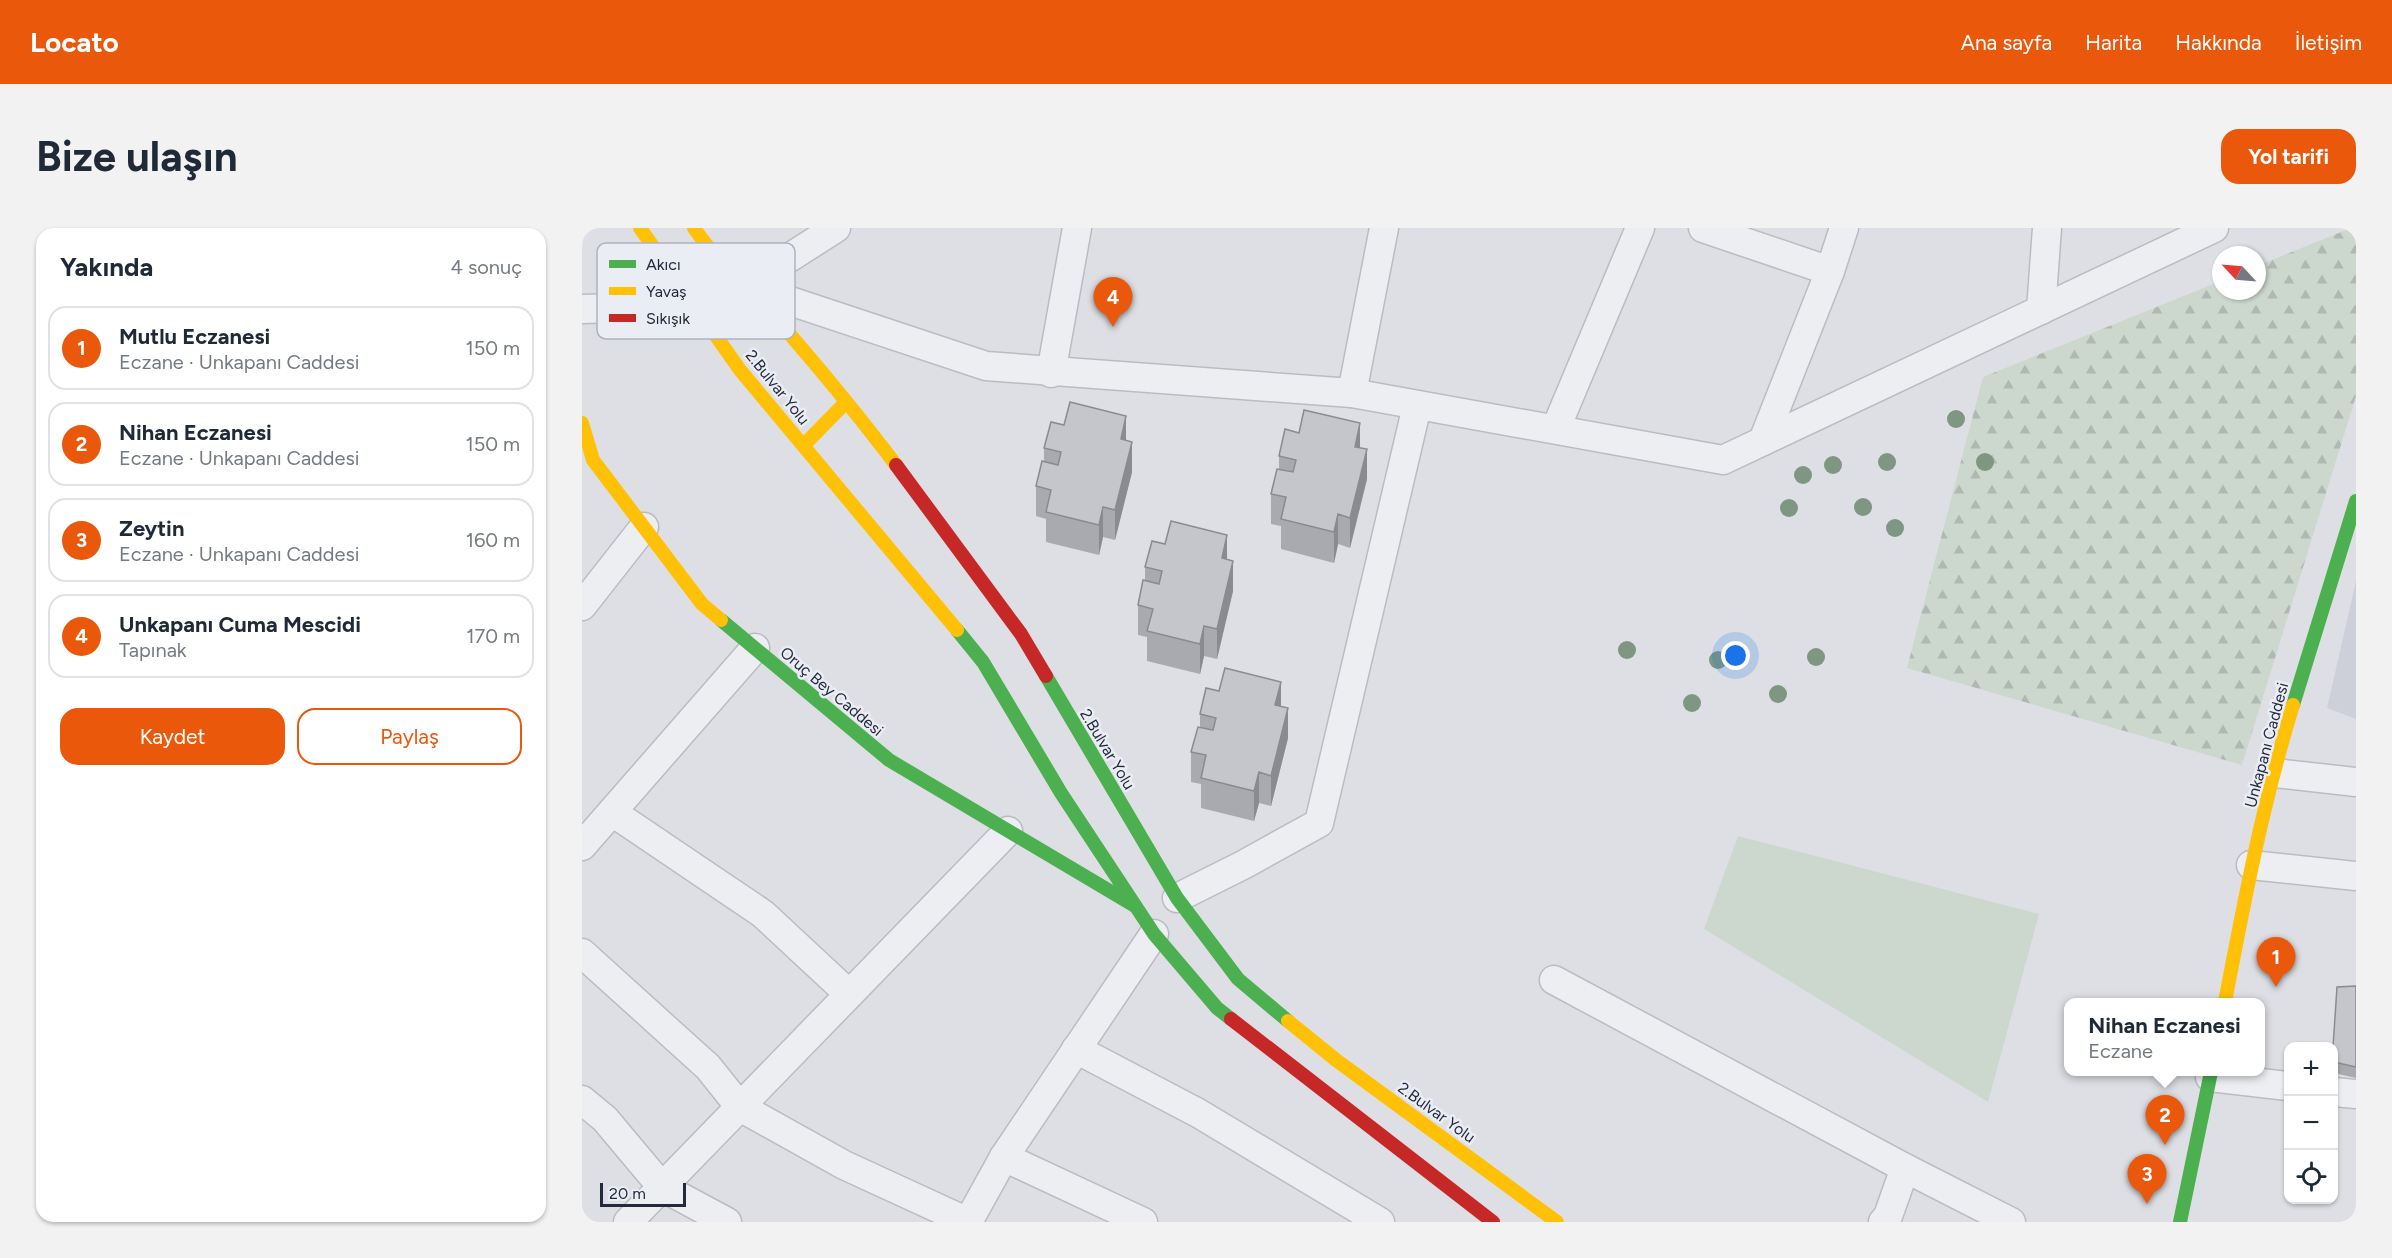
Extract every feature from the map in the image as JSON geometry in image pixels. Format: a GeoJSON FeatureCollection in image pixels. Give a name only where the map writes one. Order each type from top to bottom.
{"type":"FeatureCollection","features":[{"type":"Feature","properties":{"kind":"main road","name":"2.Bulvar Yolu"},"geometry":{"type":"LineString","coordinates":[[640,228],[651,243]]}},
{"type":"Feature","properties":{"kind":"main road","name":"2.Bulvar Yolu"},"geometry":{"type":"LineString","coordinates":[[694,228],[704,243]]}},
{"type":"Feature","properties":{"kind":"main road","name":"2.Bulvar Yolu"},"geometry":{"type":"LineString","coordinates":[[719,339],[740,370],[983,662],[1061,793],[1135,906],[1154,934],[1217,1008],[1480,1218]]}},
{"type":"Feature","properties":{"kind":"main road","name":"2.Bulvar Yolu"},"geometry":{"type":"LineString","coordinates":[[793,339],[846,402],[1021,634],[1177,898],[1238,979],[1336,1060],[1557,1222]]}},
{"type":"Feature","properties":{"kind":"main road"},"geometry":{"type":"LineString","coordinates":[[804,445],[846,402]]}},
{"type":"Feature","properties":{"kind":"main road","name":"Oruç Bey Caddesi"},"geometry":{"type":"LineString","coordinates":[[582,423],[593,460],[702,604],[889,760],[1135,906]]}},
{"type":"Feature","properties":{"kind":"main road","name":"Unkapanı Caddesi"},"geometry":{"type":"LineString","coordinates":[[2226,998],[2251,866],[2281,743],[2356,501]]}},
{"type":"Feature","properties":{"kind":"main road"},"geometry":{"type":"LineString","coordinates":[[2180,1222],[2211,1076]]}},
{"type":"Feature","properties":{"kind":"street"},"geometry":{"type":"LineString","coordinates":[[795,254],[836,228]]}},
{"type":"Feature","properties":{"kind":"street"},"geometry":{"type":"LineString","coordinates":[[1051,373],[1077,228]]}},
{"type":"Feature","properties":{"kind":"street"},"geometry":{"type":"LineString","coordinates":[[1352,393],[1384,228]]}},
{"type":"Feature","properties":{"kind":"street"},"geometry":{"type":"LineString","coordinates":[[1556,428],[1640,228]]}},
{"type":"Feature","properties":{"kind":"street"},"geometry":{"type":"LineString","coordinates":[[1702,228],[1830,271]]}},
{"type":"Feature","properties":{"kind":"street"},"geometry":{"type":"LineString","coordinates":[[1763,441],[1830,271],[1844,228]]}},
{"type":"Feature","properties":{"kind":"street"},"geometry":{"type":"LineString","coordinates":[[2041,310],[2047,228]]}},
{"type":"Feature","properties":{"kind":"street"},"geometry":{"type":"LineString","coordinates":[[795,303],[986,366],[1051,373],[1352,393],[1724,460],[2214,228]]}},
{"type":"Feature","properties":{"kind":"street"},"geometry":{"type":"LineString","coordinates":[[582,309],[597,309]]}},
{"type":"Feature","properties":{"kind":"street"},"geometry":{"type":"LineString","coordinates":[[1177,898],[1243,866],[1318,823],[1417,406]]}},
{"type":"Feature","properties":{"kind":"street"},"geometry":{"type":"LineString","coordinates":[[582,606],[644,527]]}},
{"type":"Feature","properties":{"kind":"street"},"geometry":{"type":"LineString","coordinates":[[582,846],[755,648]]}},
{"type":"Feature","properties":{"kind":"street"},"geometry":{"type":"LineString","coordinates":[[2275,773],[2356,782]]}},
{"type":"Feature","properties":{"kind":"street"},"geometry":{"type":"LineString","coordinates":[[612,812],[763,914],[849,994]]}},
{"type":"Feature","properties":{"kind":"street"},"geometry":{"type":"LineString","coordinates":[[628,1222],[1008,831]]}},
{"type":"Feature","properties":{"kind":"street"},"geometry":{"type":"LineString","coordinates":[[2251,866],[2356,876]]}},
{"type":"Feature","properties":{"kind":"street"},"geometry":{"type":"LineString","coordinates":[[582,952],[708,1066],[741,1107],[844,1165],[968,1222],[1004,1157],[1154,934]]}},
{"type":"Feature","properties":{"kind":"street"},"geometry":{"type":"LineString","coordinates":[[1554,980],[1905,1168],[2011,1222]]}},
{"type":"Feature","properties":{"kind":"street"},"geometry":{"type":"LineString","coordinates":[[1076,1049],[1198,1113],[1380,1222]]}},
{"type":"Feature","properties":{"kind":"street"},"geometry":{"type":"LineString","coordinates":[[2224,1076],[2284,1085]]}},
{"type":"Feature","properties":{"kind":"street"},"geometry":{"type":"LineString","coordinates":[[2338,1092],[2356,1094]]}},
{"type":"Feature","properties":{"kind":"street"},"geometry":{"type":"LineString","coordinates":[[582,1101],[605,1119],[662,1187],[727,1222]]}},
{"type":"Feature","properties":{"kind":"street"},"geometry":{"type":"LineString","coordinates":[[1004,1157],[1143,1222]]}},
{"type":"Feature","properties":{"kind":"street"},"geometry":{"type":"LineString","coordinates":[[1883,1222],[1888,1216],[1905,1168]]}},
{"type":"Feature","properties":{"kind":"shaded area"},"geometry":{"type":"Polygon","coordinates":[[[2356,581],[2356,719],[2327,708],[2356,581]]]}},
{"type":"Feature","properties":{"kind":"green space"},"geometry":{"type":"Polygon","coordinates":[[[2356,228],[2356,396],[2242,765],[1907,668],[1983,377],[2212,285],[2212,300],[2266,300],[2266,262],[2356,228]]]}},
{"type":"Feature","properties":{"kind":"green space"},"geometry":{"type":"Polygon","coordinates":[[[1738,836],[2039,914],[1988,1102],[1704,929],[1738,836]]]}},
{"type":"Feature","properties":{"kind":"building"},"geometry":{"type":"Polygon","coordinates":[[[1070,402],[1126,416],[1121,439],[1132,442],[1115,510],[1103,507],[1099,525],[1046,512],[1051,490],[1036,486],[1042,461],[1058,465],[1061,452],[1044,448],[1051,422],[1064,425],[1070,402]]]}},
{"type":"Feature","properties":{"kind":"building"},"geometry":{"type":"Polygon","coordinates":[[[1304,410],[1360,423],[1355,447],[1367,449],[1350,518],[1338,514],[1334,532],[1281,519],[1286,497],[1271,494],[1277,469],[1293,472],[1296,460],[1279,456],[1285,429],[1299,433],[1304,410]]]}},
{"type":"Feature","properties":{"kind":"building"},"geometry":{"type":"Polygon","coordinates":[[[1171,521],[1227,535],[1222,558],[1233,561],[1217,629],[1204,626],[1200,644],[1147,631],[1153,609],[1138,605],[1143,580],[1159,584],[1162,571],[1145,567],[1152,541],[1165,544],[1171,521]]]}},
{"type":"Feature","properties":{"kind":"building"},"geometry":{"type":"Polygon","coordinates":[[[1225,668],[1281,682],[1275,705],[1288,708],[1271,776],[1259,772],[1254,791],[1201,778],[1206,755],[1191,752],[1198,727],[1213,730],[1216,718],[1200,714],[1206,688],[1219,691],[1225,668]]]}},
{"type":"Feature","properties":{"kind":"building"},"geometry":{"type":"Polygon","coordinates":[[[2356,986],[2356,1067],[2338,1063],[2338,1042],[2333,1042],[2337,987],[2356,986]]]}},
{"type":"Feature","properties":{"kind":"traffic: fast"},"geometry":{"type":"LineString","coordinates":[[2293,705],[2356,501]]}},
{"type":"Feature","properties":{"kind":"traffic: fast"},"geometry":{"type":"LineString","coordinates":[[721,620],[889,760],[1135,906]]}},
{"type":"Feature","properties":{"kind":"traffic: fast"},"geometry":{"type":"LineString","coordinates":[[957,630],[983,662],[1061,793],[1154,934],[1217,1008],[1231,1019]]}},
{"type":"Feature","properties":{"kind":"traffic: fast"},"geometry":{"type":"LineString","coordinates":[[1046,676],[1177,898],[1238,979],[1288,1021]]}},
{"type":"Feature","properties":{"kind":"traffic: fast"},"geometry":{"type":"LineString","coordinates":[[2180,1222],[2210,1076]]}},
{"type":"Feature","properties":{"kind":"traffic: slow"},"geometry":{"type":"LineString","coordinates":[[640,228],[651,243]]}},
{"type":"Feature","properties":{"kind":"traffic: slow"},"geometry":{"type":"LineString","coordinates":[[694,228],[705,243]]}},
{"type":"Feature","properties":{"kind":"traffic: slow"},"geometry":{"type":"LineString","coordinates":[[718,339],[740,370],[957,630]]}},
{"type":"Feature","properties":{"kind":"traffic: slow"},"geometry":{"type":"LineString","coordinates":[[794,339],[896,465]]}},
{"type":"Feature","properties":{"kind":"traffic: slow"},"geometry":{"type":"LineString","coordinates":[[804,445],[846,402]]}},
{"type":"Feature","properties":{"kind":"traffic: slow"},"geometry":{"type":"LineString","coordinates":[[582,423],[593,460],[702,604],[721,620]]}},
{"type":"Feature","properties":{"kind":"traffic: slow"},"geometry":{"type":"LineString","coordinates":[[2226,998],[2263,815],[2293,705]]}},
{"type":"Feature","properties":{"kind":"traffic: slow"},"geometry":{"type":"LineString","coordinates":[[1288,1021],[1336,1060],[1557,1222]]}},
{"type":"Feature","properties":{"kind":"traffic: jam"},"geometry":{"type":"LineString","coordinates":[[896,465],[1021,634],[1046,676]]}},
{"type":"Feature","properties":{"kind":"traffic: jam"},"geometry":{"type":"LineString","coordinates":[[1231,1019],[1493,1222]]}},
{"type":"Feature","properties":{"kind":"place","name":"Unkapanı Cuma Mescidi"},"geometry":{"type":"Point","coordinates":[1113,327]}},
{"type":"Feature","properties":{"kind":"place","name":"Mutlu Eczanesi"},"geometry":{"type":"Point","coordinates":[2276,987]}},
{"type":"Feature","properties":{"kind":"place","name":"Nihan Eczanesi"},"geometry":{"type":"Point","coordinates":[2165,1145]}},
{"type":"Feature","properties":{"kind":"place","name":"Zeytin"},"geometry":{"type":"Point","coordinates":[2147,1204]}}]}
